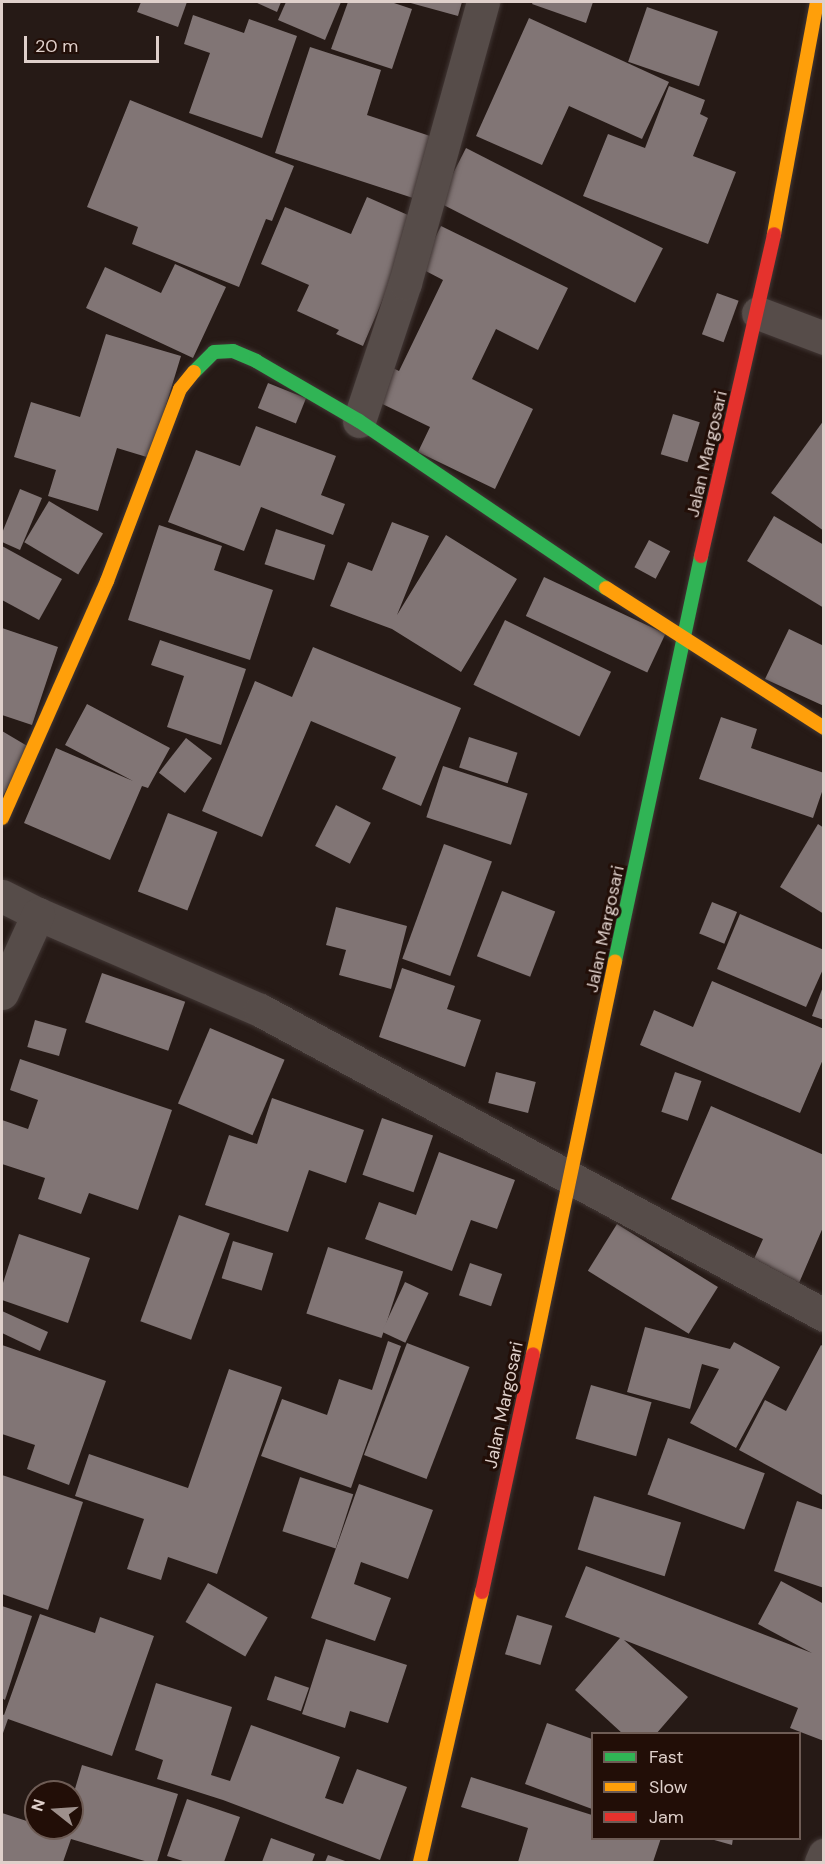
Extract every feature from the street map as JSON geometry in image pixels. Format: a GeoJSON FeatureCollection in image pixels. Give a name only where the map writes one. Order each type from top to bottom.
{"type":"FeatureCollection","features":[{"type":"Feature","properties":{"kind":"street"},"geometry":{"type":"LineString","coordinates":[[359,421],[405,283],[483,2]]}},
{"type":"Feature","properties":{"kind":"street","name":"Jalan Margosari"},"geometry":{"type":"LineString","coordinates":[[420,1863],[495,1538],[682,639],[758,313],[795,132],[817,2]]}},
{"type":"Feature","properties":{"kind":"street"},"geometry":{"type":"LineString","coordinates":[[758,313],[824,338]]}},
{"type":"Feature","properties":{"kind":"street"},"geometry":{"type":"LineString","coordinates":[[2,818],[107,580],[180,388],[214,352],[233,351],[256,361],[359,421],[682,639],[824,728]]}},
{"type":"Feature","properties":{"kind":"street"},"geometry":{"type":"LineString","coordinates":[[2,896],[38,914],[260,1010],[824,1315]]}},
{"type":"Feature","properties":{"kind":"street"},"geometry":{"type":"LineString","coordinates":[[2,993],[38,914]]}},
{"type":"Feature","properties":{"kind":"street"},"geometry":{"type":"LineString","coordinates":[[821,1863],[824,1855]]}},
{"type":"Feature","properties":{"kind":"building"},"geometry":{"type":"Polygon","coordinates":[[[141,2],[187,2],[178,27],[137,12],[141,2]]]}},
{"type":"Feature","properties":{"kind":"building"},"geometry":{"type":"Polygon","coordinates":[[[255,2],[281,2],[277,12],[255,2]]]}},
{"type":"Feature","properties":{"kind":"building"},"geometry":{"type":"Polygon","coordinates":[[[286,2],[341,2],[325,40],[278,20],[286,2]]]}},
{"type":"Feature","properties":{"kind":"building"},"geometry":{"type":"Polygon","coordinates":[[[348,2],[391,2],[412,9],[392,69],[331,49],[348,2]]]}},
{"type":"Feature","properties":{"kind":"building"},"geometry":{"type":"Polygon","coordinates":[[[407,2],[462,2],[458,16],[407,2]]]}},
{"type":"Feature","properties":{"kind":"building"},"geometry":{"type":"Polygon","coordinates":[[[533,2],[593,2],[586,23],[532,4],[533,2]]]}},
{"type":"Feature","properties":{"kind":"building"},"geometry":{"type":"Polygon","coordinates":[[[647,7],[718,31],[699,86],[628,62],[647,7]]]}},
{"type":"Feature","properties":{"kind":"building"},"geometry":{"type":"Polygon","coordinates":[[[193,15],[244,33],[249,19],[297,36],[262,138],[189,113],[210,53],[184,44],[193,15]]]}},
{"type":"Feature","properties":{"kind":"building"},"geometry":{"type":"Polygon","coordinates":[[[529,18],[669,82],[642,139],[569,106],[542,165],[476,136],[529,18]]]}},
{"type":"Feature","properties":{"kind":"building"},"geometry":{"type":"Polygon","coordinates":[[[310,47],[381,70],[367,115],[433,137],[413,198],[275,153],[310,47]]]}},
{"type":"Feature","properties":{"kind":"building"},"geometry":{"type":"Polygon","coordinates":[[[669,86],[705,100],[700,114],[708,118],[693,156],[736,172],[708,244],[583,196],[608,134],[645,148],[669,86]]]}},
{"type":"Feature","properties":{"kind":"building"},"geometry":{"type":"Polygon","coordinates":[[[130,100],[294,166],[272,221],[266,219],[239,287],[132,244],[138,227],[87,207],[130,100]]]}},
{"type":"Feature","properties":{"kind":"building"},"geometry":{"type":"Polygon","coordinates":[[[466,148],[663,248],[635,303],[438,202],[466,148]]]}},
{"type":"Feature","properties":{"kind":"building"},"geometry":{"type":"Polygon","coordinates":[[[367,197],[417,219],[363,346],[336,334],[339,330],[297,311],[309,285],[261,264],[285,207],[351,234],[367,197]]]}},
{"type":"Feature","properties":{"kind":"building"},"geometry":{"type":"Polygon","coordinates":[[[441,226],[568,288],[538,350],[496,329],[472,379],[533,409],[495,489],[418,452],[430,427],[370,398],[387,365],[399,371],[443,280],[420,268],[441,226]]]}},
{"type":"Feature","properties":{"kind":"building"},"geometry":{"type":"Polygon","coordinates":[[[175,264],[226,287],[193,358],[86,308],[105,267],[161,293],[175,264]]]}},
{"type":"Feature","properties":{"kind":"building"},"geometry":{"type":"Polygon","coordinates":[[[717,293],[739,301],[724,342],[702,334],[717,293]]]}},
{"type":"Feature","properties":{"kind":"building"},"geometry":{"type":"Polygon","coordinates":[[[106,334],[181,356],[150,458],[117,448],[98,511],[48,496],[56,470],[14,457],[31,402],[80,417],[106,334]]]}},
{"type":"Feature","properties":{"kind":"building"},"geometry":{"type":"Polygon","coordinates":[[[268,383],[306,398],[296,423],[258,408],[268,383]]]}},
{"type":"Feature","properties":{"kind":"building"},"geometry":{"type":"Polygon","coordinates":[[[673,414],[700,422],[687,462],[661,454],[673,414]]]}},
{"type":"Feature","properties":{"kind":"building"},"geometry":{"type":"Polygon","coordinates":[[[824,420],[824,531],[771,493],[824,420]]]}},
{"type":"Feature","properties":{"kind":"building"},"geometry":{"type":"Polygon","coordinates":[[[256,426],[336,456],[321,495],[345,504],[333,535],[261,507],[244,551],[168,522],[196,450],[240,466],[256,426]]]}},
{"type":"Feature","properties":{"kind":"building"},"geometry":{"type":"Polygon","coordinates":[[[20,489],[42,498],[20,550],[2,542],[2,533],[20,489]]]}},
{"type":"Feature","properties":{"kind":"building"},"geometry":{"type":"Polygon","coordinates":[[[49,501],[103,533],[78,575],[24,542],[49,501]]]}},
{"type":"Feature","properties":{"kind":"building"},"geometry":{"type":"Polygon","coordinates":[[[774,516],[824,545],[824,608],[747,561],[774,516]]]}},
{"type":"Feature","properties":{"kind":"building"},"geometry":{"type":"Polygon","coordinates":[[[392,522],[429,536],[397,615],[446,535],[517,579],[461,672],[392,629],[330,606],[348,562],[372,571],[392,522]]]}},
{"type":"Feature","properties":{"kind":"building"},"geometry":{"type":"Polygon","coordinates":[[[159,525],[222,546],[214,570],[273,590],[250,660],[128,620],[159,525]]]}},
{"type":"Feature","properties":{"kind":"building"},"geometry":{"type":"Polygon","coordinates":[[[276,529],[325,545],[314,580],[265,564],[276,529]]]}},
{"type":"Feature","properties":{"kind":"building"},"geometry":{"type":"Polygon","coordinates":[[[649,540],[670,551],[656,579],[634,567],[649,540]]]}},
{"type":"Feature","properties":{"kind":"building"},"geometry":{"type":"Polygon","coordinates":[[[2,546],[62,579],[39,620],[2,600],[2,546]]]}},
{"type":"Feature","properties":{"kind":"building"},"geometry":{"type":"Polygon","coordinates":[[[544,577],[665,634],[647,673],[526,616],[544,577]]]}},
{"type":"Feature","properties":{"kind":"building"},"geometry":{"type":"Polygon","coordinates":[[[505,620],[611,672],[579,736],[473,685],[505,620]]]}},
{"type":"Feature","properties":{"kind":"building"},"geometry":{"type":"Polygon","coordinates":[[[2,628],[58,647],[32,725],[2,715],[2,628]]]}},
{"type":"Feature","properties":{"kind":"building"},"geometry":{"type":"Polygon","coordinates":[[[789,629],[824,646],[824,706],[765,679],[789,629]]]}},
{"type":"Feature","properties":{"kind":"building"},"geometry":{"type":"Polygon","coordinates":[[[160,640],[246,669],[221,745],[167,727],[184,676],[151,665],[160,640]]]}},
{"type":"Feature","properties":{"kind":"building"},"geometry":{"type":"Polygon","coordinates":[[[313,647],[461,708],[421,806],[382,789],[396,757],[311,721],[262,837],[202,811],[255,681],[292,697],[313,647]]]}},
{"type":"Feature","properties":{"kind":"building"},"geometry":{"type":"Polygon","coordinates":[[[87,704],[170,748],[148,788],[142,786],[110,860],[24,823],[56,748],[133,781],[65,745],[87,704]]]}},
{"type":"Feature","properties":{"kind":"building"},"geometry":{"type":"Polygon","coordinates":[[[721,717],[757,729],[751,748],[824,773],[824,786],[813,818],[699,779],[721,717]]]}},
{"type":"Feature","properties":{"kind":"building"},"geometry":{"type":"Polygon","coordinates":[[[2,731],[29,747],[2,798],[2,731]]]}},
{"type":"Feature","properties":{"kind":"building"},"geometry":{"type":"Polygon","coordinates":[[[469,737],[518,753],[508,783],[459,767],[469,737]]]}},
{"type":"Feature","properties":{"kind":"building"},"geometry":{"type":"Polygon","coordinates":[[[186,738],[212,758],[185,793],[159,773],[186,738]]]}},
{"type":"Feature","properties":{"kind":"building"},"geometry":{"type":"Polygon","coordinates":[[[443,766],[528,794],[511,845],[426,817],[443,766]]]}},
{"type":"Feature","properties":{"kind":"building"},"geometry":{"type":"Polygon","coordinates":[[[336,805],[371,823],[350,864],[315,846],[336,805]]]}},
{"type":"Feature","properties":{"kind":"building"},"geometry":{"type":"Polygon","coordinates":[[[168,813],[217,832],[187,910],[138,891],[168,813]]]}},
{"type":"Feature","properties":{"kind":"building"},"geometry":{"type":"Polygon","coordinates":[[[818,824],[824,828],[824,914],[780,887],[818,824]]]}},
{"type":"Feature","properties":{"kind":"building"},"geometry":{"type":"Polygon","coordinates":[[[444,844],[492,861],[450,976],[402,959],[444,844]]]}},
{"type":"Feature","properties":{"kind":"building"},"geometry":{"type":"Polygon","coordinates":[[[502,891],[555,911],[530,977],[477,956],[502,891]]]}},
{"type":"Feature","properties":{"kind":"building"},"geometry":{"type":"Polygon","coordinates":[[[712,902],[737,912],[724,944],[699,934],[712,902]]]}},
{"type":"Feature","properties":{"kind":"building"},"geometry":{"type":"Polygon","coordinates":[[[336,907],[407,926],[391,989],[339,975],[346,950],[326,945],[336,907]]]}},
{"type":"Feature","properties":{"kind":"building"},"geometry":{"type":"Polygon","coordinates":[[[740,914],[824,950],[824,967],[806,1007],[717,969],[740,914]]]}},
{"type":"Feature","properties":{"kind":"building"},"geometry":{"type":"Polygon","coordinates":[[[402,968],[455,986],[447,1009],[481,1020],[465,1067],[379,1037],[402,968]]]}},
{"type":"Feature","properties":{"kind":"building"},"geometry":{"type":"Polygon","coordinates":[[[102,973],[185,1002],[168,1051],[85,1022],[102,973]]]}},
{"type":"Feature","properties":{"kind":"building"},"geometry":{"type":"Polygon","coordinates":[[[712,981],[824,1029],[824,1057],[800,1113],[640,1045],[654,1010],[693,1027],[712,981]]]}},
{"type":"Feature","properties":{"kind":"building"},"geometry":{"type":"Polygon","coordinates":[[[824,984],[824,1020],[812,1016],[824,984]]]}},
{"type":"Feature","properties":{"kind":"building"},"geometry":{"type":"Polygon","coordinates":[[[35,1020],[67,1029],[59,1056],[27,1047],[35,1020]]]}},
{"type":"Feature","properties":{"kind":"building"},"geometry":{"type":"Polygon","coordinates":[[[210,1028],[285,1060],[253,1135],[178,1103],[210,1028]]]}},
{"type":"Feature","properties":{"kind":"building"},"geometry":{"type":"Polygon","coordinates":[[[20,1059],[172,1110],[138,1210],[89,1193],[81,1214],[38,1199],[45,1178],[2,1164],[2,1120],[28,1129],[38,1100],[10,1090],[20,1059]]]}},
{"type":"Feature","properties":{"kind":"building"},"geometry":{"type":"Polygon","coordinates":[[[496,1072],[536,1082],[528,1113],[488,1103],[496,1072]]]}},
{"type":"Feature","properties":{"kind":"building"},"geometry":{"type":"Polygon","coordinates":[[[675,1072],[701,1081],[688,1121],[661,1112],[675,1072]]]}},
{"type":"Feature","properties":{"kind":"building"},"geometry":{"type":"Polygon","coordinates":[[[272,1098],[364,1130],[346,1183],[309,1170],[288,1232],[205,1205],[229,1135],[257,1144],[272,1098]]]}},
{"type":"Feature","properties":{"kind":"building"},"geometry":{"type":"Polygon","coordinates":[[[711,1106],[824,1155],[824,1225],[796,1290],[749,1270],[763,1239],[671,1199],[711,1106]]]}},
{"type":"Feature","properties":{"kind":"building"},"geometry":{"type":"Polygon","coordinates":[[[382,1118],[433,1136],[414,1192],[362,1175],[382,1118]]]}},
{"type":"Feature","properties":{"kind":"building"},"geometry":{"type":"Polygon","coordinates":[[[439,1152],[515,1180],[497,1229],[471,1220],[452,1271],[365,1239],[379,1202],[416,1215],[439,1152]]]}},
{"type":"Feature","properties":{"kind":"building"},"geometry":{"type":"Polygon","coordinates":[[[179,1215],[230,1233],[191,1340],[140,1321],[179,1215]]]}},
{"type":"Feature","properties":{"kind":"building"},"geometry":{"type":"Polygon","coordinates":[[[617,1224],[718,1287],[689,1334],[588,1271],[617,1224]]]}},
{"type":"Feature","properties":{"kind":"building"},"geometry":{"type":"Polygon","coordinates":[[[19,1234],[90,1258],[68,1323],[2,1300],[2,1286],[19,1234]]]}},
{"type":"Feature","properties":{"kind":"building"},"geometry":{"type":"Polygon","coordinates":[[[233,1241],[273,1253],[262,1291],[222,1278],[233,1241]]]}},
{"type":"Feature","properties":{"kind":"building"},"geometry":{"type":"Polygon","coordinates":[[[328,1247],[403,1271],[382,1338],[306,1314],[328,1247]]]}},
{"type":"Feature","properties":{"kind":"building"},"geometry":{"type":"Polygon","coordinates":[[[470,1263],[502,1274],[491,1306],[459,1295],[470,1263]]]}},
{"type":"Feature","properties":{"kind":"building"},"geometry":{"type":"Polygon","coordinates":[[[405,1282],[429,1293],[405,1343],[382,1332],[405,1282]]]}},
{"type":"Feature","properties":{"kind":"building"},"geometry":{"type":"Polygon","coordinates":[[[2,1311],[48,1332],[40,1351],[2,1333],[2,1311]]]}},
{"type":"Feature","properties":{"kind":"building"},"geometry":{"type":"Polygon","coordinates":[[[645,1327],[730,1349],[734,1342],[780,1367],[736,1448],[690,1423],[719,1369],[702,1364],[690,1409],[627,1392],[645,1327]]]}},
{"type":"Feature","properties":{"kind":"building"},"geometry":{"type":"Polygon","coordinates":[[[388,1341],[401,1346],[351,1488],[261,1456],[282,1399],[327,1415],[339,1379],[372,1390],[388,1341]]]}},
{"type":"Feature","properties":{"kind":"building"},"geometry":{"type":"Polygon","coordinates":[[[407,1343],[470,1367],[427,1479],[364,1455],[407,1343]]]}},
{"type":"Feature","properties":{"kind":"building"},"geometry":{"type":"Polygon","coordinates":[[[2,1345],[106,1381],[69,1485],[27,1469],[35,1445],[2,1434],[2,1345]]]}},
{"type":"Feature","properties":{"kind":"building"},"geometry":{"type":"Polygon","coordinates":[[[821,1345],[824,1347],[824,1496],[739,1450],[765,1400],[786,1411],[821,1345]]]}},
{"type":"Feature","properties":{"kind":"building"},"geometry":{"type":"Polygon","coordinates":[[[229,1369],[282,1387],[217,1574],[168,1557],[161,1580],[127,1569],[144,1519],[75,1496],[89,1454],[188,1488],[229,1369]]]}},
{"type":"Feature","properties":{"kind":"building"},"geometry":{"type":"Polygon","coordinates":[[[591,1385],[652,1402],[636,1456],[576,1439],[591,1385]]]}},
{"type":"Feature","properties":{"kind":"building"},"geometry":{"type":"Polygon","coordinates":[[[668,1438],[765,1473],[744,1530],[647,1494],[668,1438]]]}},
{"type":"Feature","properties":{"kind":"building"},"geometry":{"type":"Polygon","coordinates":[[[2,1475],[83,1502],[48,1610],[2,1594],[2,1475]]]}},
{"type":"Feature","properties":{"kind":"building"},"geometry":{"type":"Polygon","coordinates":[[[300,1477],[353,1494],[336,1549],[282,1531],[300,1477]]]}},
{"type":"Feature","properties":{"kind":"building"},"geometry":{"type":"Polygon","coordinates":[[[359,1484],[433,1510],[408,1579],[361,1562],[354,1584],[391,1598],[375,1641],[311,1618],[359,1484]]]}},
{"type":"Feature","properties":{"kind":"building"},"geometry":{"type":"Polygon","coordinates":[[[594,1496],[681,1523],[665,1576],[578,1550],[594,1496]]]}},
{"type":"Feature","properties":{"kind":"building"},"geometry":{"type":"Polygon","coordinates":[[[797,1501],[824,1510],[824,1588],[774,1571],[797,1501]]]}},
{"type":"Feature","properties":{"kind":"building"},"geometry":{"type":"Polygon","coordinates":[[[586,1566],[812,1653],[758,1624],[781,1581],[824,1604],[824,1741],[790,1728],[798,1708],[624,1640],[688,1697],[658,1732],[621,1732],[575,1690],[620,1638],[565,1617],[586,1566]]]}},
{"type":"Feature","properties":{"kind":"building"},"geometry":{"type":"Polygon","coordinates":[[[208,1583],[268,1618],[245,1656],[186,1622],[208,1583]]]}},
{"type":"Feature","properties":{"kind":"building"},"geometry":{"type":"Polygon","coordinates":[[[2,1606],[32,1616],[5,1700],[2,1698],[2,1606]]]}},
{"type":"Feature","properties":{"kind":"building"},"geometry":{"type":"Polygon","coordinates":[[[40,1614],[95,1633],[100,1617],[154,1636],[112,1756],[8,1719],[2,1736],[2,1714],[4,1715],[40,1614]]]}},
{"type":"Feature","properties":{"kind":"building"},"geometry":{"type":"Polygon","coordinates":[[[517,1615],[552,1626],[540,1665],[505,1654],[517,1615]]]}},
{"type":"Feature","properties":{"kind":"building"},"geometry":{"type":"Polygon","coordinates":[[[326,1639],[407,1665],[388,1723],[350,1711],[345,1728],[302,1714],[326,1639]]]}},
{"type":"Feature","properties":{"kind":"building"},"geometry":{"type":"Polygon","coordinates":[[[275,1676],[309,1688],[301,1711],[267,1700],[275,1676]]]}},
{"type":"Feature","properties":{"kind":"building"},"geometry":{"type":"Polygon","coordinates":[[[156,1683],[232,1707],[211,1775],[230,1781],[251,1725],[340,1757],[325,1798],[343,1804],[357,1769],[407,1787],[380,1860],[223,1800],[157,1779],[163,1760],[135,1750],[156,1683]]]}},
{"type":"Feature","properties":{"kind":"building"},"geometry":{"type":"Polygon","coordinates":[[[547,1723],[591,1739],[591,1809],[525,1784],[547,1723]]]}},
{"type":"Feature","properties":{"kind":"building"},"geometry":{"type":"Polygon","coordinates":[[[82,1765],[178,1794],[157,1862],[148,1862],[74,1840],[84,1840],[84,1780],[78,1780],[82,1765]]]}},
{"type":"Feature","properties":{"kind":"building"},"geometry":{"type":"Polygon","coordinates":[[[471,1777],[591,1815],[591,1840],[660,1840],[653,1862],[518,1862],[528,1828],[461,1807],[471,1777]]]}},
{"type":"Feature","properties":{"kind":"building"},"geometry":{"type":"Polygon","coordinates":[[[187,1799],[240,1817],[224,1862],[186,1862],[167,1856],[187,1799]]]}},
{"type":"Feature","properties":{"kind":"building"},"geometry":{"type":"Polygon","coordinates":[[[2,1813],[24,1820],[24,1840],[71,1840],[63,1862],[2,1862],[2,1813]]]}},
{"type":"Feature","properties":{"kind":"building"},"geometry":{"type":"Polygon","coordinates":[[[271,1838],[315,1854],[312,1862],[262,1862],[271,1838]]]}},
{"type":"Feature","properties":{"kind":"building"},"geometry":{"type":"Polygon","coordinates":[[[714,1840],[733,1840],[732,1845],[714,1840]]]}},
{"type":"Feature","properties":{"kind":"building"},"geometry":{"type":"Polygon","coordinates":[[[328,1855],[348,1862],[325,1862],[328,1855]]]}},
{"type":"Feature","properties":{"kind":"traffic: fast"},"geometry":{"type":"LineString","coordinates":[[194,372],[214,352],[233,351],[256,361],[359,421],[606,588]]}},
{"type":"Feature","properties":{"kind":"traffic: fast"},"geometry":{"type":"LineString","coordinates":[[615,961],[701,556]]}},
{"type":"Feature","properties":{"kind":"traffic: slow"},"geometry":{"type":"LineString","coordinates":[[774,234],[817,2]]}},
{"type":"Feature","properties":{"kind":"traffic: slow"},"geometry":{"type":"LineString","coordinates":[[2,818],[107,581],[180,389],[194,372]]}},
{"type":"Feature","properties":{"kind":"traffic: slow"},"geometry":{"type":"LineString","coordinates":[[606,588],[824,728]]}},
{"type":"Feature","properties":{"kind":"traffic: slow"},"geometry":{"type":"LineString","coordinates":[[533,1354],[615,961]]}},
{"type":"Feature","properties":{"kind":"traffic: slow"},"geometry":{"type":"LineString","coordinates":[[420,1862],[482,1592]]}},
{"type":"Feature","properties":{"kind":"traffic: jam"},"geometry":{"type":"LineString","coordinates":[[701,556],[774,234]]}},
{"type":"Feature","properties":{"kind":"traffic: jam"},"geometry":{"type":"LineString","coordinates":[[482,1592],[533,1354]]}}]}
